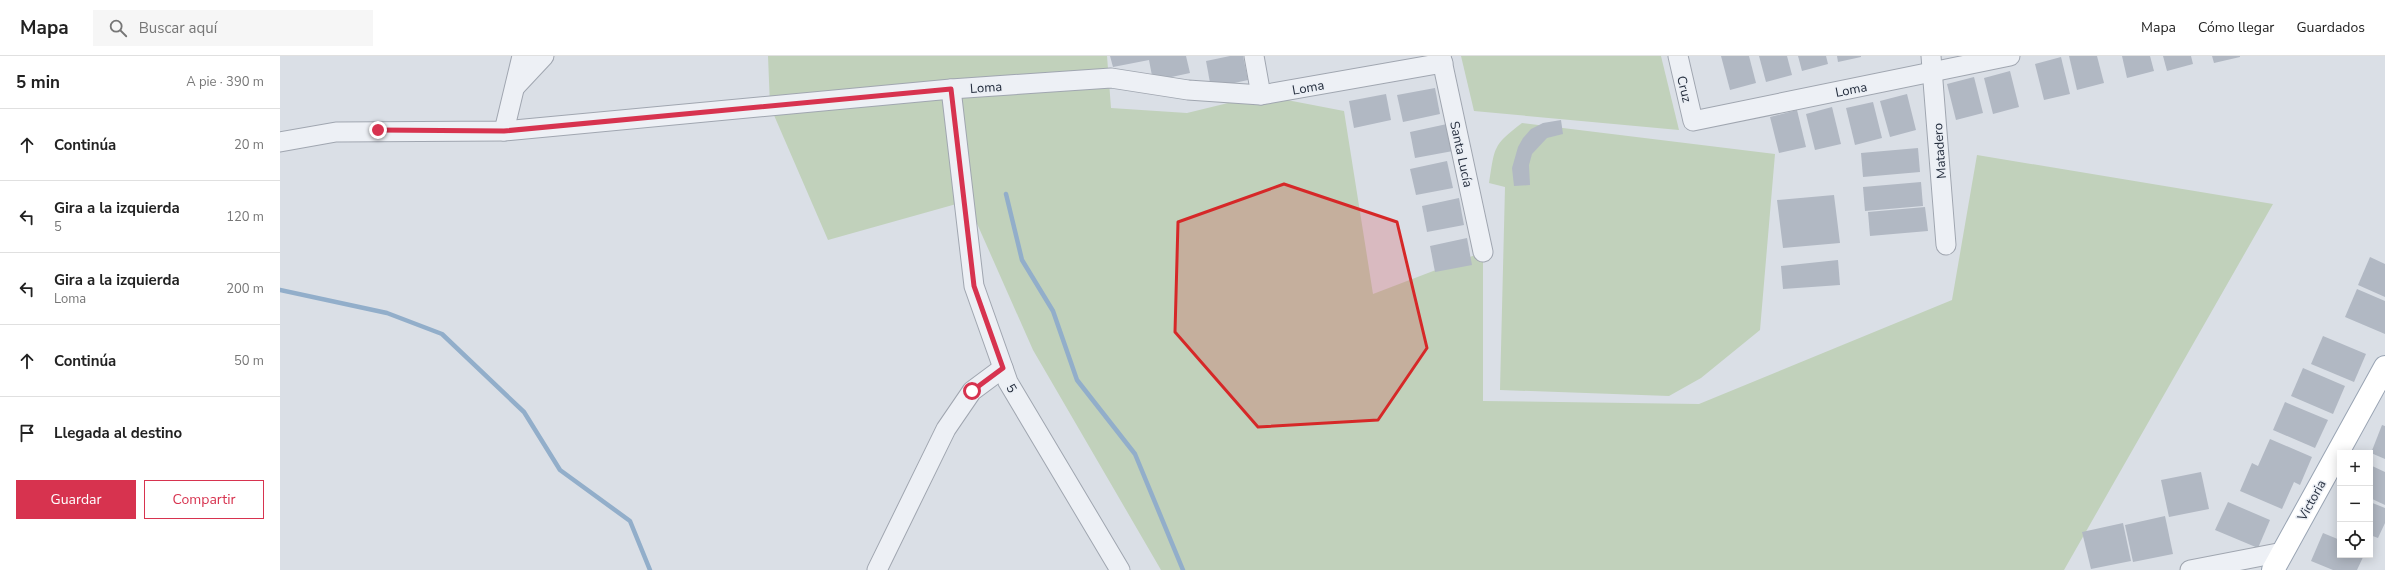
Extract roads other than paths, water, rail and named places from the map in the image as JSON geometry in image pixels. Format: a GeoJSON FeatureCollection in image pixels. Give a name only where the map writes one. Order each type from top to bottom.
{"type":"FeatureCollection","features":[{"type":"Feature","properties":{"kind":"main road","name":"Victoria"},"geometry":{"type":"LineString","coordinates":[[2278,561],[2385,367]]}},
{"type":"Feature","properties":{"kind":"street"},"geometry":{"type":"LineString","coordinates":[[504,131],[522,56]]}},
{"type":"Feature","properties":{"kind":"street"},"geometry":{"type":"LineString","coordinates":[[515,88],[544,56]]}},
{"type":"Feature","properties":{"kind":"street"},"geometry":{"type":"LineString","coordinates":[[1254,56],[1261,95]]}},
{"type":"Feature","properties":{"kind":"street","name":"Cruz"},"geometry":{"type":"LineString","coordinates":[[1678,56],[1692,122]]}},
{"type":"Feature","properties":{"kind":"street","name":"Loma"},"geometry":{"type":"LineString","coordinates":[[1692,122],[1932,64],[2010,56]]}},
{"type":"Feature","properties":{"kind":"street","name":"Loma"},"geometry":{"type":"LineString","coordinates":[[280,142],[336,132],[504,131],[951,89],[1111,78],[1188,90],[1261,95],[1442,59]]}},
{"type":"Feature","properties":{"kind":"street","name":"Santa Lucía"},"geometry":{"type":"LineString","coordinates":[[1442,59],[1483,252]]}},
{"type":"Feature","properties":{"kind":"street","name":"Matadero"},"geometry":{"type":"LineString","coordinates":[[1932,64],[1946,245]]}},
{"type":"Feature","properties":{"kind":"street","name":"5"},"geometry":{"type":"LineString","coordinates":[[951,89],[974,286],[1008,382],[1120,570]]}},
{"type":"Feature","properties":{"kind":"street"},"geometry":{"type":"LineString","coordinates":[[877,570],[946,429],[972,391],[1003,368]]}},
{"type":"Feature","properties":{"kind":"street"},"geometry":{"type":"LineString","coordinates":[[2190,570],[2278,561]]}},
{"type":"Feature","properties":{"kind":"waterway"},"geometry":{"type":"LineString","coordinates":[[1006,194],[1022,260],[1053,311],[1077,380],[1135,454],[1183,570]]}},
{"type":"Feature","properties":{"kind":"waterway"},"geometry":{"type":"LineString","coordinates":[[280,290],[387,313],[442,334],[524,412],[560,470],[630,521],[650,570]]}}]}
